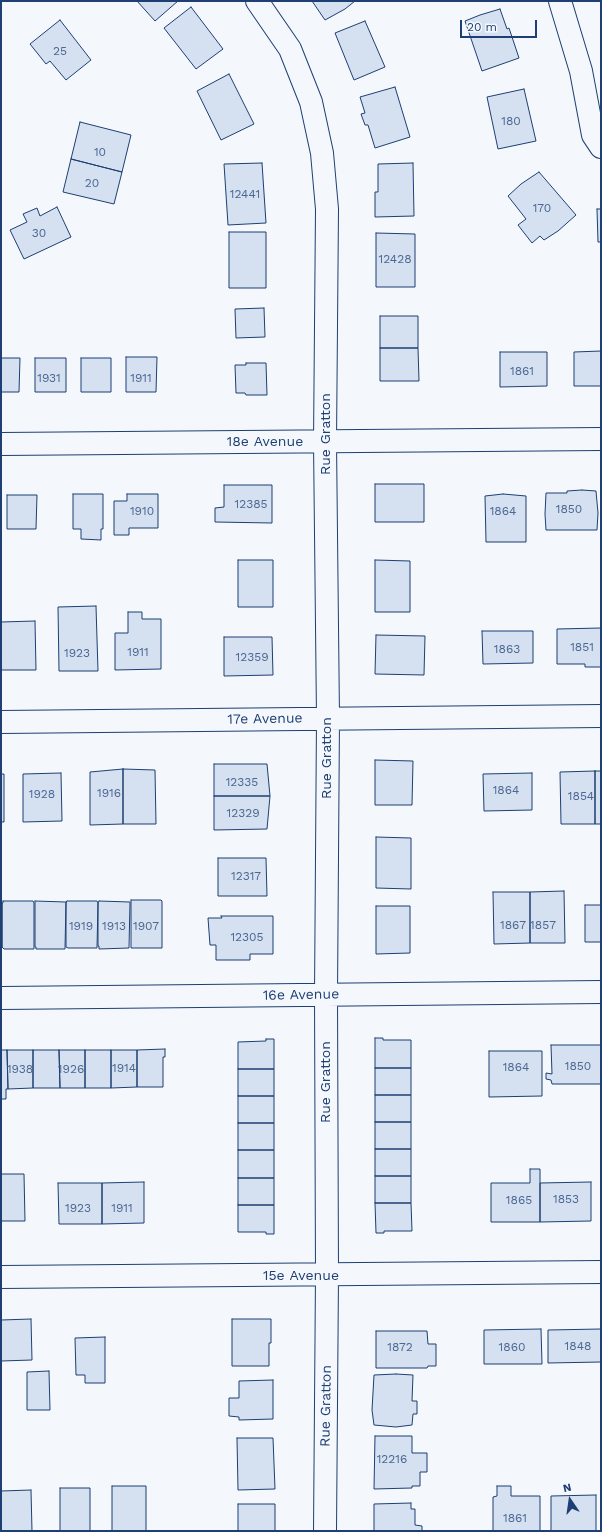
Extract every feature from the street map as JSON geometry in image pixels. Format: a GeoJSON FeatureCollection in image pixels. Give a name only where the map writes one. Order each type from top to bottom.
{"type":"FeatureCollection","features":[{"type":"Feature","properties":{"kind":"street","name":"Rue Gratton"},"geometry":{"type":"LineString","coordinates":[[257,1],[264,9],[290,49],[310,102],[322,152],[328,209],[325,442],[328,718],[326,995],[327,1276],[324,1531]]}},
{"type":"Feature","properties":{"kind":"street"},"geometry":{"type":"LineString","coordinates":[[560,1],[581,71],[593,135],[601,147]]}},
{"type":"Feature","properties":{"kind":"street","name":"18e Avenue"},"geometry":{"type":"LineString","coordinates":[[1,444],[601,439]]}},
{"type":"Feature","properties":{"kind":"street","name":"17e Avenue"},"geometry":{"type":"LineString","coordinates":[[1,722],[601,716]]}},
{"type":"Feature","properties":{"kind":"street","name":"16e Avenue"},"geometry":{"type":"LineString","coordinates":[[1,998],[601,992]]}},
{"type":"Feature","properties":{"kind":"street","name":"15e Avenue"},"geometry":{"type":"LineString","coordinates":[[1,1277],[327,1276],[601,1272]]}},
{"type":"Feature","properties":{"kind":"building"},"geometry":{"type":"Polygon","coordinates":[[[137,1],[178,1],[155,21],[137,1]]]}},
{"type":"Feature","properties":{"kind":"building"},"geometry":{"type":"Polygon","coordinates":[[[312,1],[355,1],[345,9],[325,20],[312,1]]]}},
{"type":"Feature","properties":{"kind":"building"},"geometry":{"type":"Polygon","coordinates":[[[191,7],[223,49],[196,69],[164,28],[191,7]]]}},
{"type":"Feature","properties":{"kind":"building"},"geometry":{"type":"Polygon","coordinates":[[[500,9],[507,29],[509,28],[519,58],[482,71],[465,21],[500,9]]]}},
{"type":"Feature","properties":{"kind":"building"},"geometry":{"type":"Polygon","coordinates":[[[60,20],[91,60],[66,80],[50,61],[46,64],[30,44],[60,20]]]}},
{"type":"Feature","properties":{"kind":"building"},"geometry":{"type":"Polygon","coordinates":[[[365,21],[385,67],[354,80],[335,33],[365,21]]]}},
{"type":"Feature","properties":{"kind":"building"},"geometry":{"type":"Polygon","coordinates":[[[229,74],[254,124],[221,140],[197,91],[229,74]]]}},
{"type":"Feature","properties":{"kind":"building"},"geometry":{"type":"Polygon","coordinates":[[[395,87],[410,137],[375,148],[368,125],[365,125],[361,114],[365,113],[360,97],[395,87]]]}},
{"type":"Feature","properties":{"kind":"building"},"geometry":{"type":"Polygon","coordinates":[[[524,89],[536,141],[498,149],[487,97],[524,89]]]}},
{"type":"Feature","properties":{"kind":"building"},"geometry":{"type":"Polygon","coordinates":[[[80,122],[131,135],[122,172],[71,159],[80,122]]]}},
{"type":"Feature","properties":{"kind":"building"},"geometry":{"type":"Polygon","coordinates":[[[71,159],[122,172],[114,204],[63,192],[71,159]]]}},
{"type":"Feature","properties":{"kind":"building"},"geometry":{"type":"Polygon","coordinates":[[[262,163],[266,223],[228,225],[224,164],[262,163]]]}},
{"type":"Feature","properties":{"kind":"building"},"geometry":{"type":"Polygon","coordinates":[[[413,163],[414,216],[375,217],[375,192],[378,192],[378,164],[413,163]]]}},
{"type":"Feature","properties":{"kind":"building"},"geometry":{"type":"Polygon","coordinates":[[[539,172],[576,215],[558,231],[544,240],[540,236],[532,243],[518,225],[526,219],[508,196],[521,184],[539,172]]]}},
{"type":"Feature","properties":{"kind":"building"},"geometry":{"type":"Polygon","coordinates":[[[57,207],[71,237],[24,259],[10,230],[27,222],[23,214],[37,208],[40,216],[57,207]]]}},
{"type":"Feature","properties":{"kind":"building"},"geometry":{"type":"Polygon","coordinates":[[[597,209],[601,209],[601,242],[598,242],[597,209]]]}},
{"type":"Feature","properties":{"kind":"building"},"geometry":{"type":"Polygon","coordinates":[[[229,232],[266,232],[266,288],[229,288],[229,232]]]}},
{"type":"Feature","properties":{"kind":"building"},"geometry":{"type":"Polygon","coordinates":[[[376,233],[415,234],[415,287],[376,287],[376,233]]]}},
{"type":"Feature","properties":{"kind":"building"},"geometry":{"type":"Polygon","coordinates":[[[264,308],[265,337],[236,338],[235,309],[264,308]]]}},
{"type":"Feature","properties":{"kind":"building"},"geometry":{"type":"Polygon","coordinates":[[[380,316],[418,316],[418,348],[380,348],[380,316]]]}},
{"type":"Feature","properties":{"kind":"building"},"geometry":{"type":"Polygon","coordinates":[[[380,348],[418,348],[419,381],[380,381],[380,348]]]}},
{"type":"Feature","properties":{"kind":"building"},"geometry":{"type":"Polygon","coordinates":[[[601,351],[601,386],[574,386],[574,352],[601,351]]]}},
{"type":"Feature","properties":{"kind":"building"},"geometry":{"type":"Polygon","coordinates":[[[500,352],[547,352],[547,386],[500,387],[500,352]]]}},
{"type":"Feature","properties":{"kind":"building"},"geometry":{"type":"Polygon","coordinates":[[[126,357],[157,357],[156,392],[126,392],[126,357]]]}},
{"type":"Feature","properties":{"kind":"building"},"geometry":{"type":"Polygon","coordinates":[[[1,358],[20,358],[19,392],[1,392],[1,358]]]}},
{"type":"Feature","properties":{"kind":"building"},"geometry":{"type":"Polygon","coordinates":[[[35,358],[66,358],[66,392],[35,392],[35,358]]]}},
{"type":"Feature","properties":{"kind":"building"},"geometry":{"type":"Polygon","coordinates":[[[81,358],[111,358],[111,392],[81,392],[81,358]]]}},
{"type":"Feature","properties":{"kind":"building"},"geometry":{"type":"Polygon","coordinates":[[[246,363],[266,363],[267,395],[246,395],[245,393],[236,393],[235,365],[246,365],[246,363]]]}},
{"type":"Feature","properties":{"kind":"building"},"geometry":{"type":"Polygon","coordinates":[[[375,484],[424,484],[424,522],[375,522],[375,484]]]}},
{"type":"Feature","properties":{"kind":"building"},"geometry":{"type":"Polygon","coordinates":[[[224,485],[272,485],[272,523],[215,522],[215,508],[224,507],[224,485]]]}},
{"type":"Feature","properties":{"kind":"building"},"geometry":{"type":"Polygon","coordinates":[[[567,491],[596,491],[598,513],[597,530],[546,530],[546,493],[567,493],[567,491]]]}},
{"type":"Feature","properties":{"kind":"building"},"geometry":{"type":"Polygon","coordinates":[[[73,494],[103,494],[103,529],[101,529],[101,540],[81,539],[81,529],[73,529],[73,494]]]}},
{"type":"Feature","properties":{"kind":"building"},"geometry":{"type":"Polygon","coordinates":[[[127,494],[158,494],[158,528],[129,528],[129,535],[114,535],[114,501],[127,501],[127,494]]]}},
{"type":"Feature","properties":{"kind":"building"},"geometry":{"type":"Polygon","coordinates":[[[503,494],[526,496],[526,542],[486,542],[485,496],[503,494]]]}},
{"type":"Feature","properties":{"kind":"building"},"geometry":{"type":"Polygon","coordinates":[[[7,495],[37,495],[36,529],[7,529],[7,495]]]}},
{"type":"Feature","properties":{"kind":"building"},"geometry":{"type":"Polygon","coordinates":[[[238,560],[273,560],[273,607],[238,607],[238,560]]]}},
{"type":"Feature","properties":{"kind":"building"},"geometry":{"type":"Polygon","coordinates":[[[375,560],[410,561],[410,612],[375,612],[375,560]]]}},
{"type":"Feature","properties":{"kind":"building"},"geometry":{"type":"Polygon","coordinates":[[[96,606],[98,671],[59,671],[58,607],[96,606]]]}},
{"type":"Feature","properties":{"kind":"building"},"geometry":{"type":"Polygon","coordinates":[[[128,612],[142,612],[142,619],[161,619],[161,669],[115,670],[115,633],[128,633],[128,612]]]}},
{"type":"Feature","properties":{"kind":"building"},"geometry":{"type":"Polygon","coordinates":[[[35,621],[36,670],[1,670],[1,622],[35,621]]]}},
{"type":"Feature","properties":{"kind":"building"},"geometry":{"type":"Polygon","coordinates":[[[601,628],[601,667],[585,667],[585,664],[557,664],[557,629],[601,628]]]}},
{"type":"Feature","properties":{"kind":"building"},"geometry":{"type":"Polygon","coordinates":[[[482,631],[533,631],[533,663],[483,664],[482,631]]]}},
{"type":"Feature","properties":{"kind":"building"},"geometry":{"type":"Polygon","coordinates":[[[376,635],[425,636],[424,675],[375,674],[376,635]]]}},
{"type":"Feature","properties":{"kind":"building"},"geometry":{"type":"Polygon","coordinates":[[[224,637],[272,637],[273,675],[224,676],[224,637]]]}},
{"type":"Feature","properties":{"kind":"building"},"geometry":{"type":"Polygon","coordinates":[[[375,760],[413,761],[412,805],[375,805],[375,760]]]}},
{"type":"Feature","properties":{"kind":"building"},"geometry":{"type":"Polygon","coordinates":[[[214,764],[267,764],[270,796],[214,796],[214,764]]]}},
{"type":"Feature","properties":{"kind":"building"},"geometry":{"type":"Polygon","coordinates":[[[123,769],[155,770],[156,824],[123,824],[123,769]]]}},
{"type":"Feature","properties":{"kind":"building"},"geometry":{"type":"Polygon","coordinates":[[[123,769],[123,824],[90,825],[90,772],[123,769]]]}},
{"type":"Feature","properties":{"kind":"building"},"geometry":{"type":"Polygon","coordinates":[[[595,771],[601,771],[601,824],[595,824],[595,771]]]}},
{"type":"Feature","properties":{"kind":"building"},"geometry":{"type":"Polygon","coordinates":[[[595,771],[595,824],[561,824],[560,772],[595,771]]]}},
{"type":"Feature","properties":{"kind":"building"},"geometry":{"type":"Polygon","coordinates":[[[61,773],[62,821],[23,822],[23,774],[61,773]]]}},
{"type":"Feature","properties":{"kind":"building"},"geometry":{"type":"Polygon","coordinates":[[[532,773],[532,810],[484,811],[483,774],[532,773]]]}},
{"type":"Feature","properties":{"kind":"building"},"geometry":{"type":"Polygon","coordinates":[[[1,774],[4,774],[4,822],[1,822],[1,774]]]}},
{"type":"Feature","properties":{"kind":"building"},"geometry":{"type":"Polygon","coordinates":[[[214,796],[270,796],[267,829],[214,830],[214,796]]]}},
{"type":"Feature","properties":{"kind":"building"},"geometry":{"type":"Polygon","coordinates":[[[376,837],[411,838],[411,889],[376,888],[376,837]]]}},
{"type":"Feature","properties":{"kind":"building"},"geometry":{"type":"Polygon","coordinates":[[[218,858],[266,858],[267,896],[218,896],[218,858]]]}},
{"type":"Feature","properties":{"kind":"building"},"geometry":{"type":"Polygon","coordinates":[[[564,891],[565,943],[530,943],[530,892],[564,891]]]}},
{"type":"Feature","properties":{"kind":"building"},"geometry":{"type":"Polygon","coordinates":[[[493,892],[530,892],[530,943],[494,944],[493,892]]]}},
{"type":"Feature","properties":{"kind":"building"},"geometry":{"type":"Polygon","coordinates":[[[131,900],[162,901],[162,948],[131,948],[131,900]]]}},
{"type":"Feature","properties":{"kind":"building"},"geometry":{"type":"Polygon","coordinates":[[[3,901],[33,901],[34,949],[4,949],[2,947],[3,901]]]}},
{"type":"Feature","properties":{"kind":"building"},"geometry":{"type":"Polygon","coordinates":[[[35,901],[66,902],[65,949],[36,949],[35,901]]]}},
{"type":"Feature","properties":{"kind":"building"},"geometry":{"type":"Polygon","coordinates":[[[67,901],[97,901],[97,948],[66,947],[67,901]]]}},
{"type":"Feature","properties":{"kind":"building"},"geometry":{"type":"Polygon","coordinates":[[[99,901],[130,902],[129,948],[99,949],[99,901]]]}},
{"type":"Feature","properties":{"kind":"building"},"geometry":{"type":"Polygon","coordinates":[[[1,902],[2,947],[1,950],[1,902]]]}},
{"type":"Feature","properties":{"kind":"building"},"geometry":{"type":"Polygon","coordinates":[[[585,905],[601,905],[601,942],[585,942],[585,905]]]}},
{"type":"Feature","properties":{"kind":"building"},"geometry":{"type":"Polygon","coordinates":[[[376,906],[410,906],[410,953],[376,954],[376,906]]]}},
{"type":"Feature","properties":{"kind":"building"},"geometry":{"type":"Polygon","coordinates":[[[221,916],[273,916],[273,954],[250,954],[250,960],[216,960],[216,945],[210,945],[208,918],[222,918],[221,916]]]}},
{"type":"Feature","properties":{"kind":"building"},"geometry":{"type":"Polygon","coordinates":[[[375,1038],[383,1038],[383,1040],[411,1040],[411,1068],[375,1068],[375,1038]]]}},
{"type":"Feature","properties":{"kind":"building"},"geometry":{"type":"Polygon","coordinates":[[[266,1039],[274,1039],[274,1069],[238,1069],[238,1042],[266,1041],[266,1039]]]}},
{"type":"Feature","properties":{"kind":"building"},"geometry":{"type":"Polygon","coordinates":[[[551,1045],[601,1045],[601,1084],[552,1084],[551,1080],[546,1079],[546,1073],[552,1074],[551,1045]]]}},
{"type":"Feature","properties":{"kind":"building"},"geometry":{"type":"Polygon","coordinates":[[[165,1049],[165,1057],[163,1057],[163,1087],[137,1087],[137,1050],[165,1049]]]}},
{"type":"Feature","properties":{"kind":"building"},"geometry":{"type":"Polygon","coordinates":[[[1,1050],[7,1050],[8,1089],[6,1089],[6,1099],[1,1099],[1,1050]]]}},
{"type":"Feature","properties":{"kind":"building"},"geometry":{"type":"Polygon","coordinates":[[[7,1050],[33,1050],[33,1088],[8,1089],[7,1050]]]}},
{"type":"Feature","properties":{"kind":"building"},"geometry":{"type":"Polygon","coordinates":[[[33,1050],[59,1050],[60,1088],[33,1088],[33,1050]]]}},
{"type":"Feature","properties":{"kind":"building"},"geometry":{"type":"Polygon","coordinates":[[[59,1050],[85,1050],[85,1088],[60,1088],[59,1050]]]}},
{"type":"Feature","properties":{"kind":"building"},"geometry":{"type":"Polygon","coordinates":[[[85,1050],[111,1050],[111,1088],[85,1088],[85,1050]]]}},
{"type":"Feature","properties":{"kind":"building"},"geometry":{"type":"Polygon","coordinates":[[[111,1050],[137,1050],[137,1087],[111,1088],[111,1050]]]}},
{"type":"Feature","properties":{"kind":"building"},"geometry":{"type":"Polygon","coordinates":[[[489,1051],[542,1051],[542,1096],[489,1097],[489,1051]]]}},
{"type":"Feature","properties":{"kind":"building"},"geometry":{"type":"Polygon","coordinates":[[[375,1068],[411,1068],[411,1095],[375,1095],[375,1068]]]}},
{"type":"Feature","properties":{"kind":"building"},"geometry":{"type":"Polygon","coordinates":[[[238,1069],[274,1069],[274,1096],[238,1096],[238,1069]]]}},
{"type":"Feature","properties":{"kind":"building"},"geometry":{"type":"Polygon","coordinates":[[[375,1095],[411,1095],[411,1122],[375,1122],[375,1095]]]}},
{"type":"Feature","properties":{"kind":"building"},"geometry":{"type":"Polygon","coordinates":[[[238,1096],[274,1096],[274,1123],[238,1123],[238,1096]]]}},
{"type":"Feature","properties":{"kind":"building"},"geometry":{"type":"Polygon","coordinates":[[[375,1122],[411,1122],[411,1149],[375,1149],[375,1122]]]}},
{"type":"Feature","properties":{"kind":"building"},"geometry":{"type":"Polygon","coordinates":[[[238,1123],[274,1123],[274,1150],[238,1150],[238,1123]]]}},
{"type":"Feature","properties":{"kind":"building"},"geometry":{"type":"Polygon","coordinates":[[[375,1149],[411,1149],[411,1176],[375,1176],[375,1149]]]}},
{"type":"Feature","properties":{"kind":"building"},"geometry":{"type":"Polygon","coordinates":[[[238,1150],[274,1150],[274,1178],[238,1178],[238,1150]]]}},
{"type":"Feature","properties":{"kind":"building"},"geometry":{"type":"Polygon","coordinates":[[[530,1169],[540,1169],[540,1222],[491,1222],[491,1183],[530,1183],[530,1169]]]}},
{"type":"Feature","properties":{"kind":"building"},"geometry":{"type":"Polygon","coordinates":[[[1,1174],[24,1174],[25,1221],[1,1221],[1,1174]]]}},
{"type":"Feature","properties":{"kind":"building"},"geometry":{"type":"Polygon","coordinates":[[[375,1176],[411,1176],[411,1203],[375,1203],[375,1176]]]}},
{"type":"Feature","properties":{"kind":"building"},"geometry":{"type":"Polygon","coordinates":[[[238,1178],[274,1178],[274,1205],[238,1205],[238,1178]]]}},
{"type":"Feature","properties":{"kind":"building"},"geometry":{"type":"Polygon","coordinates":[[[144,1182],[144,1223],[102,1224],[102,1183],[144,1182]]]}},
{"type":"Feature","properties":{"kind":"building"},"geometry":{"type":"Polygon","coordinates":[[[591,1182],[591,1221],[540,1222],[540,1183],[591,1182]]]}},
{"type":"Feature","properties":{"kind":"building"},"geometry":{"type":"Polygon","coordinates":[[[58,1183],[102,1183],[102,1224],[59,1224],[58,1183]]]}},
{"type":"Feature","properties":{"kind":"building"},"geometry":{"type":"Polygon","coordinates":[[[375,1203],[411,1203],[412,1231],[384,1231],[384,1233],[376,1233],[375,1203]]]}},
{"type":"Feature","properties":{"kind":"building"},"geometry":{"type":"Polygon","coordinates":[[[238,1205],[274,1205],[274,1234],[266,1234],[266,1232],[238,1232],[238,1205]]]}},
{"type":"Feature","properties":{"kind":"building"},"geometry":{"type":"Polygon","coordinates":[[[31,1319],[32,1360],[1,1361],[1,1320],[31,1319]]]}},
{"type":"Feature","properties":{"kind":"building"},"geometry":{"type":"Polygon","coordinates":[[[232,1319],[271,1319],[269,1366],[232,1366],[232,1319]]]}},
{"type":"Feature","properties":{"kind":"building"},"geometry":{"type":"Polygon","coordinates":[[[541,1329],[542,1364],[484,1364],[484,1330],[541,1329]]]}},
{"type":"Feature","properties":{"kind":"building"},"geometry":{"type":"Polygon","coordinates":[[[601,1329],[601,1362],[548,1363],[548,1330],[601,1329]]]}},
{"type":"Feature","properties":{"kind":"building"},"geometry":{"type":"Polygon","coordinates":[[[376,1331],[427,1331],[428,1344],[436,1344],[436,1366],[428,1366],[427,1368],[376,1368],[376,1331]]]}},
{"type":"Feature","properties":{"kind":"building"},"geometry":{"type":"Polygon","coordinates":[[[105,1337],[105,1383],[85,1383],[85,1375],[76,1375],[75,1338],[105,1337]]]}},
{"type":"Feature","properties":{"kind":"building"},"geometry":{"type":"Polygon","coordinates":[[[49,1371],[50,1410],[27,1410],[27,1372],[49,1371]]]}},
{"type":"Feature","properties":{"kind":"building"},"geometry":{"type":"Polygon","coordinates":[[[374,1375],[413,1375],[412,1401],[417,1401],[417,1414],[413,1414],[412,1425],[396,1427],[374,1425],[372,1410],[374,1375]]]}},
{"type":"Feature","properties":{"kind":"building"},"geometry":{"type":"Polygon","coordinates":[[[273,1380],[273,1419],[239,1420],[239,1417],[229,1416],[229,1398],[239,1398],[239,1381],[273,1380]]]}},
{"type":"Feature","properties":{"kind":"building"},"geometry":{"type":"Polygon","coordinates":[[[375,1436],[412,1436],[412,1453],[427,1453],[427,1472],[420,1472],[420,1486],[412,1486],[412,1488],[374,1489],[375,1436]]]}},
{"type":"Feature","properties":{"kind":"building"},"geometry":{"type":"Polygon","coordinates":[[[237,1438],[273,1438],[275,1489],[238,1490],[237,1438]]]}},
{"type":"Feature","properties":{"kind":"building"},"geometry":{"type":"Polygon","coordinates":[[[112,1486],[146,1486],[146,1531],[112,1531],[112,1486]]]}},
{"type":"Feature","properties":{"kind":"building"},"geometry":{"type":"Polygon","coordinates":[[[497,1486],[511,1486],[511,1496],[540,1496],[540,1531],[493,1531],[493,1497],[497,1496],[497,1486]]]}},
{"type":"Feature","properties":{"kind":"building"},"geometry":{"type":"Polygon","coordinates":[[[60,1488],[90,1488],[90,1531],[60,1531],[60,1488]]]}},
{"type":"Feature","properties":{"kind":"building"},"geometry":{"type":"Polygon","coordinates":[[[31,1490],[32,1531],[1,1531],[1,1491],[31,1490]]]}},
{"type":"Feature","properties":{"kind":"building"},"geometry":{"type":"Polygon","coordinates":[[[596,1495],[596,1531],[551,1531],[551,1496],[596,1495]]]}},
{"type":"Feature","properties":{"kind":"building"},"geometry":{"type":"Polygon","coordinates":[[[411,1503],[411,1509],[415,1509],[415,1525],[422,1526],[422,1531],[374,1531],[374,1504],[411,1503]]]}},
{"type":"Feature","properties":{"kind":"building"},"geometry":{"type":"Polygon","coordinates":[[[238,1504],[275,1504],[275,1531],[238,1531],[238,1504]]]}}]}
